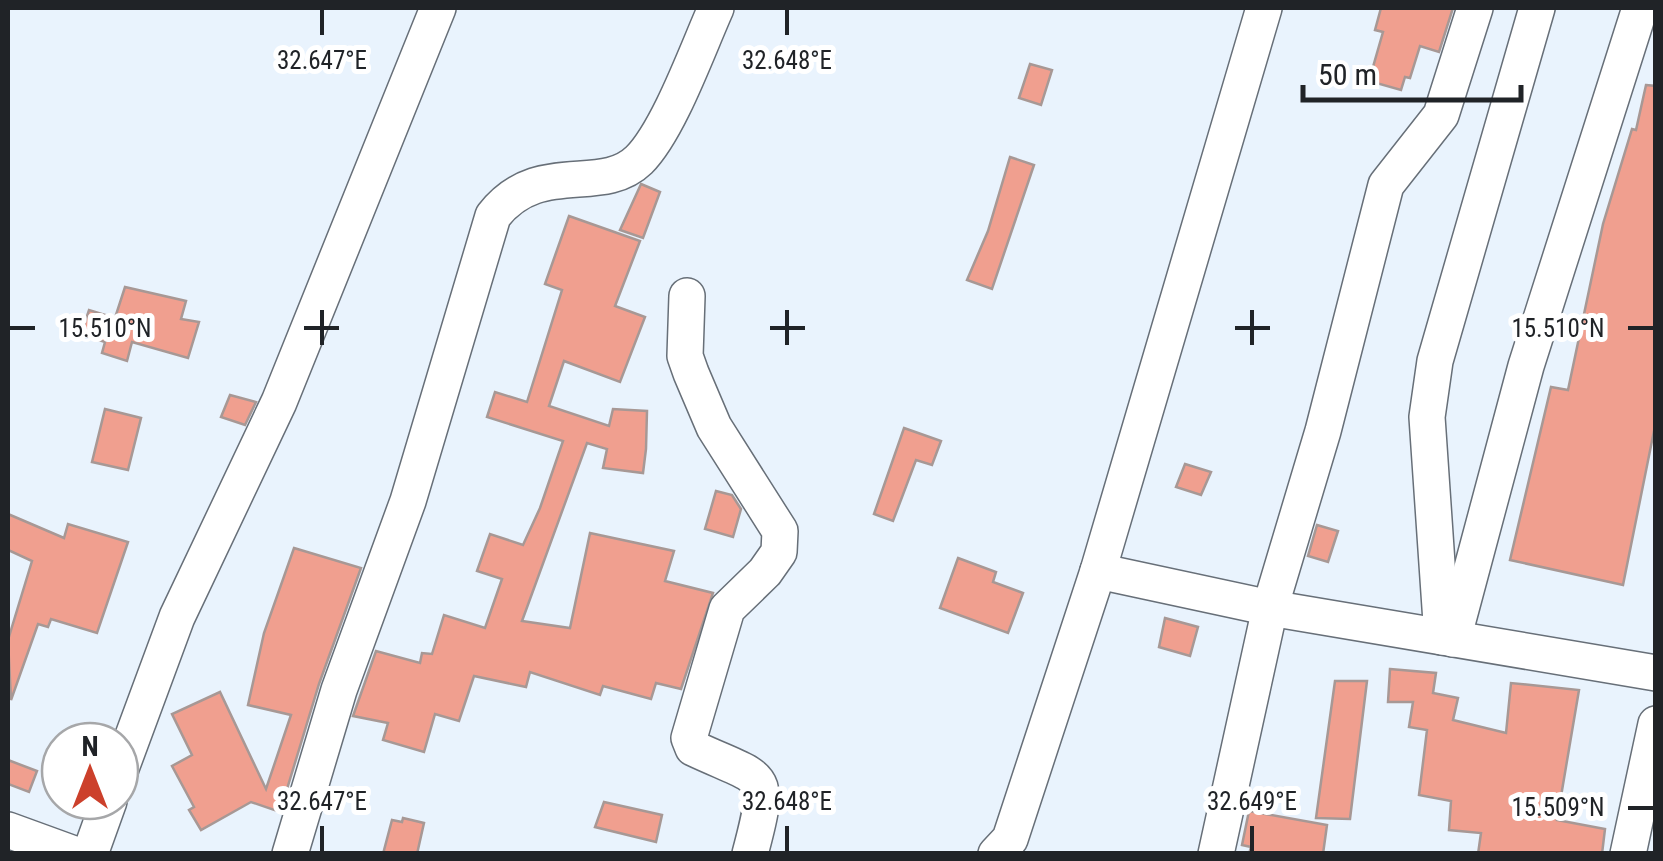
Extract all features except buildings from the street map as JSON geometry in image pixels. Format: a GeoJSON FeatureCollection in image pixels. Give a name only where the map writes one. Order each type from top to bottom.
{"type":"FeatureCollection","features":[{"type":"Feature","properties":{"kind":"street"},"geometry":{"type":"LineString","coordinates":[[138,721],[177,616],[280,402],[438,8]]}},
{"type":"Feature","properties":{"kind":"street"},"geometry":{"type":"LineString","coordinates":[[290,854],[340,690],[408,501],[493,216],[507,198],[532,184],[605,175],[638,161],[668,114],[716,8]]}},
{"type":"Feature","properties":{"kind":"street"},"geometry":{"type":"LineString","coordinates":[[996,854],[1010,839],[1098,571],[1264,8]]}},
{"type":"Feature","properties":{"kind":"street"},"geometry":{"type":"LineString","coordinates":[[1216,854],[1270,608],[1324,431],[1386,185],[1441,115],[1476,8]]}},
{"type":"Feature","properties":{"kind":"street"},"geometry":{"type":"LineString","coordinates":[[1448,638],[1427,416],[1434,361],[1537,8]]}},
{"type":"Feature","properties":{"kind":"street"},"geometry":{"type":"LineString","coordinates":[[1448,638],[1526,366],[1640,8]]}},
{"type":"Feature","properties":{"kind":"street"},"geometry":{"type":"LineString","coordinates":[[686,296],[685,356],[691,373],[714,427],[780,531],[779,552],[726,609],[689,738],[692,748],[749,770],[762,784],[763,804],[750,854]]}},
{"type":"Feature","properties":{"kind":"street"},"geometry":{"type":"LineString","coordinates":[[1098,571],[1270,608],[1656,674]]}},
{"type":"Feature","properties":{"kind":"street"},"geometry":{"type":"LineString","coordinates":[[1628,854],[1656,724]]}},
{"type":"Feature","properties":{"kind":"street"},"geometry":{"type":"LineString","coordinates":[[90,854],[102,821]]}},
{"type":"Feature","properties":{"kind":"street"},"geometry":{"type":"LineString","coordinates":[[8,830],[74,854]]}}]}
